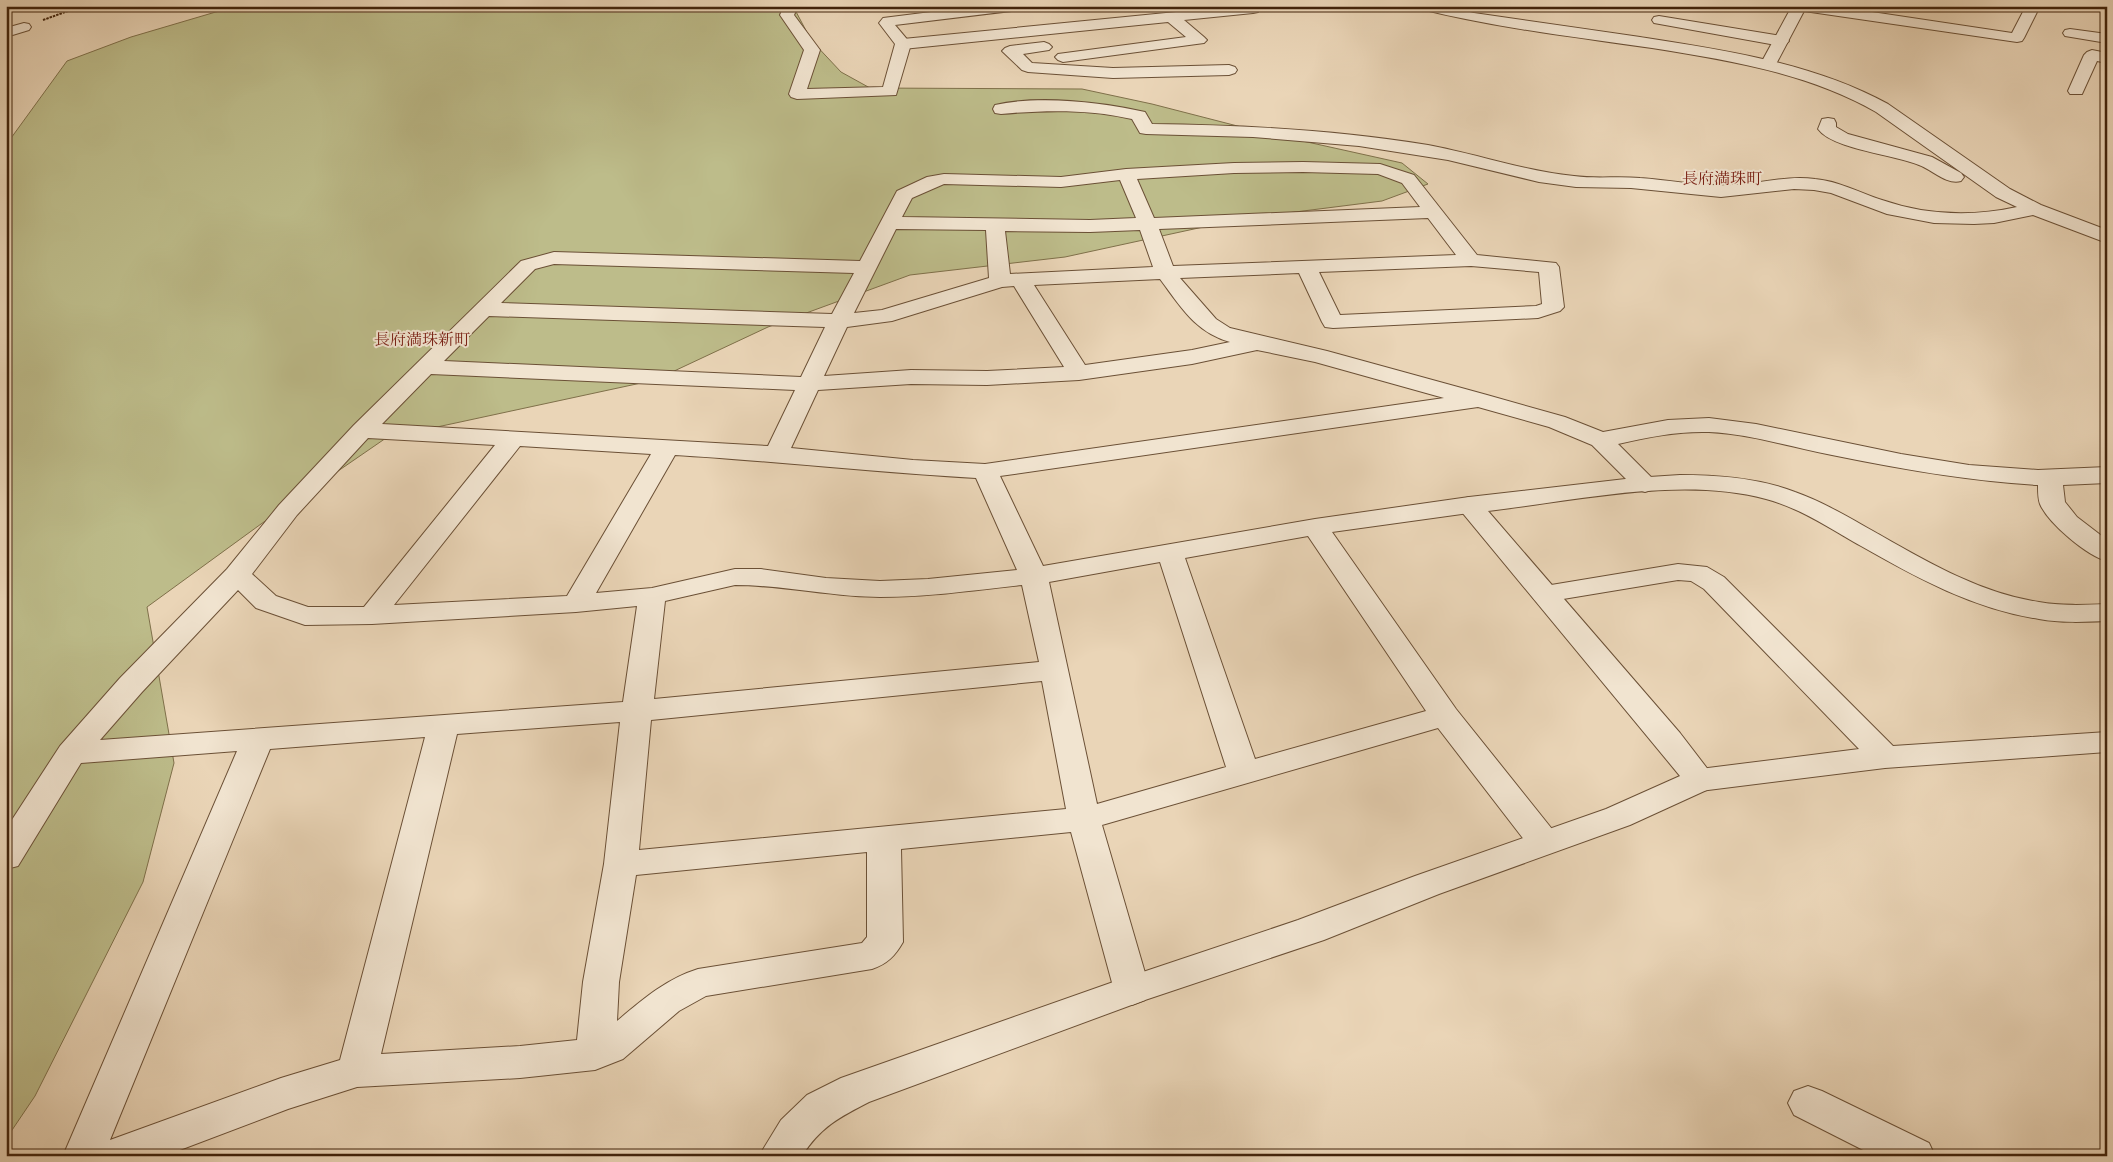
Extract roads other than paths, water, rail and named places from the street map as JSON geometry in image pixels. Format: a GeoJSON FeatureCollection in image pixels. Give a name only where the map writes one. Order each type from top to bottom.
{"type":"FeatureCollection","features":[{"type":"Feature","properties":{"kind":"street"},"geometry":{"type":"LineString","coordinates":[[792,6],[787,15],[812,50],[797,94],[890,92],[903,44]]}},
{"type":"Feature","properties":{"kind":"street"},"geometry":{"type":"LineString","coordinates":[[903,44],[889,28],[886,23],[888,21],[1018,6]]}},
{"type":"Feature","properties":{"kind":"street"},"geometry":{"type":"LineString","coordinates":[[903,44],[1253,8],[1250,6]]}},
{"type":"Feature","properties":{"kind":"street"},"geometry":{"type":"LineString","coordinates":[[1426,6],[1509,23],[1653,43],[1768,65],[1822,81],[1870,101],[1906,124],[2003,193],[2034,209],[2107,237]]}},
{"type":"Feature","properties":{"kind":"street"},"geometry":{"type":"LineString","coordinates":[[1498,6],[1509,23]]}},
{"type":"Feature","properties":{"kind":"street"},"geometry":{"type":"LineString","coordinates":[[1768,65],[1800,6],[2017,38],[2033,6]]}},
{"type":"Feature","properties":{"kind":"street"},"geometry":{"type":"LineString","coordinates":[[1673,10],[1731,18]]}},
{"type":"Feature","properties":{"kind":"street"},"geometry":{"type":"LineString","coordinates":[[1033,31],[1063,57],[1199,40],[1172,17]]}},
{"type":"Feature","properties":{"kind":"street"},"geometry":{"type":"LineString","coordinates":[[1659,20],[1781,41]]}},
{"type":"Feature","properties":{"kind":"street"},"geometry":{"type":"LineString","coordinates":[[1769,23],[1789,26]]}},
{"type":"Feature","properties":{"kind":"street"},"geometry":{"type":"LineString","coordinates":[[6,33],[24,27]]}},
{"type":"Feature","properties":{"kind":"street"},"geometry":{"type":"LineString","coordinates":[[2070,34],[2107,39]]}},
{"type":"Feature","properties":{"kind":"street"},"geometry":{"type":"LineString","coordinates":[[1050,46],[1010,51],[1028,67],[1113,72],[1229,70]]}},
{"type":"Feature","properties":{"kind":"street"},"geometry":{"type":"LineString","coordinates":[[2076,91],[2092,55],[2107,58]]}},
{"type":"Feature","properties":{"kind":"street"},"geometry":{"type":"LineString","coordinates":[[1001,109],[1064,104],[1139,116],[1146,129],[1308,134],[1430,151],[1503,168],[1580,182],[1639,183],[1704,191],[1733,191],[1793,184],[1815,184],[1832,188],[1877,205],[1918,216],[1951,220],[2007,216],[2034,209]]}},
{"type":"Feature","properties":{"kind":"street"},"geometry":{"type":"LineString","coordinates":[[1828,123],[1827,129],[1842,138],[1934,164],[1962,182],[1994,210],[2007,216],[2058,229],[2107,247]]}},
{"type":"Feature","properties":{"kind":"street"},"geometry":{"type":"LineString","coordinates":[[776,454],[839,321],[904,195],[933,181],[944,179],[1061,182],[1126,174],[1303,167],[1380,169],[1408,179],[1471,260]]}},
{"type":"Feature","properties":{"kind":"street"},"geometry":{"type":"LineString","coordinates":[[1126,174],[1165,272],[1191,306],[1208,324],[1222,332],[1257,344],[1319,356],[1557,422],[1601,440],[1645,484]]}},
{"type":"Feature","properties":{"kind":"street"},"geometry":{"type":"LineString","coordinates":[[891,223],[1059,226],[1433,212]]}},
{"type":"Feature","properties":{"kind":"street"},"geometry":{"type":"LineString","coordinates":[[995,225],[1010,280],[1079,373]]}},
{"type":"Feature","properties":{"kind":"street"},"geometry":{"type":"LineString","coordinates":[[6,857],[71,753],[131,685],[238,575],[288,510],[362,430],[528,265],[554,258],[866,267]]}},
{"type":"Feature","properties":{"kind":"street"},"geometry":{"type":"LineString","coordinates":[[485,308],[839,321],[884,316],[1010,280],[1165,272],[1306,266],[1471,260],[1549,267],[1553,307],[1538,312],[1333,322],[1306,266]]}},
{"type":"Feature","properties":{"kind":"street"},"geometry":{"type":"LineString","coordinates":[[426,367],[810,384],[911,377],[988,378],[1079,373],[1192,357],[1257,344]]}},
{"type":"Feature","properties":{"kind":"street"},"geometry":{"type":"LineString","coordinates":[[362,430],[776,454],[913,468],[985,472],[1478,400]]}},
{"type":"Feature","properties":{"kind":"street"},"geometry":{"type":"LineString","coordinates":[[1601,440],[1662,427],[1708,425],[1750,431],[1925,467],[2014,478],[2107,475]]}},
{"type":"Feature","properties":{"kind":"street"},"geometry":{"type":"LineString","coordinates":[[372,615],[513,439]]}},
{"type":"Feature","properties":{"kind":"street"},"geometry":{"type":"LineString","coordinates":[[576,604],[667,448]]}},
{"type":"Feature","properties":{"kind":"street"},"geometry":{"type":"LineString","coordinates":[[985,472],[1034,576],[1055,670],[1084,819],[1132,990]]}},
{"type":"Feature","properties":{"kind":"street"},"geometry":{"type":"LineString","coordinates":[[2050,478],[2052,503],[2068,524],[2107,553]]}},
{"type":"Feature","properties":{"kind":"street"},"geometry":{"type":"LineString","coordinates":[[238,575],[266,602],[305,616],[372,615],[576,604],[652,596],[735,577],[761,577],[826,586],[880,589],[928,587],[1034,576],[1314,527],[1469,505],[1645,484],[1701,481],[1734,484],[1775,493],[1807,505],[1922,570],[1966,591],[1993,601],[2060,613],[2094,614],[2107,612]]}},
{"type":"Feature","properties":{"kind":"street"},"geometry":{"type":"LineString","coordinates":[[1469,505],[1669,740],[1700,780]]}},
{"type":"Feature","properties":{"kind":"street"},"geometry":{"type":"LineString","coordinates":[[1314,527],[1445,716],[1544,842]]}},
{"type":"Feature","properties":{"kind":"street"},"geometry":{"type":"LineString","coordinates":[[1170,553],[1244,773]]}},
{"type":"Feature","properties":{"kind":"street"},"geometry":{"type":"LineString","coordinates":[[1545,594],[1678,572],[1697,574],[1714,582],[1885,757]]}},
{"type":"Feature","properties":{"kind":"street"},"geometry":{"type":"LineString","coordinates":[[595,1054],[601,982],[621,864],[637,711],[652,596]]}},
{"type":"Feature","properties":{"kind":"street"},"geometry":{"type":"LineString","coordinates":[[71,753],[637,711],[1055,670]]}},
{"type":"Feature","properties":{"kind":"street"},"geometry":{"type":"LineString","coordinates":[[621,864],[1084,819],[1445,716]]}},
{"type":"Feature","properties":{"kind":"street"},"geometry":{"type":"LineString","coordinates":[[357,1071],[444,725]]}},
{"type":"Feature","properties":{"kind":"street"},"geometry":{"type":"LineString","coordinates":[[83,1156],[258,739]]}},
{"type":"Feature","properties":{"kind":"street"},"geometry":{"type":"LineString","coordinates":[[787,1144],[821,1107],[855,1090],[1132,990],[1311,930],[1427,885],[1618,817],[1700,780],[1885,757],[2107,742]]}},
{"type":"Feature","properties":{"kind":"street"},"geometry":{"type":"LineString","coordinates":[[115,1156],[281,1095],[357,1071],[520,1062],[595,1054],[609,1048],[666,1001],[698,983],[872,955],[885,942],[884,839]]}},
{"type":"Feature","properties":{"kind":"street"},"geometry":{"type":"LineString","coordinates":[[1808,1103],[1915,1156]]}},
{"type":"Feature","properties":{"kind":"district","name":"長府満珠町"},"geometry":{"type":"Point","coordinates":[1722,178]}},
{"type":"Feature","properties":{"kind":"district","name":"長府満珠新町"},"geometry":{"type":"Point","coordinates":[422,339]}}]}
